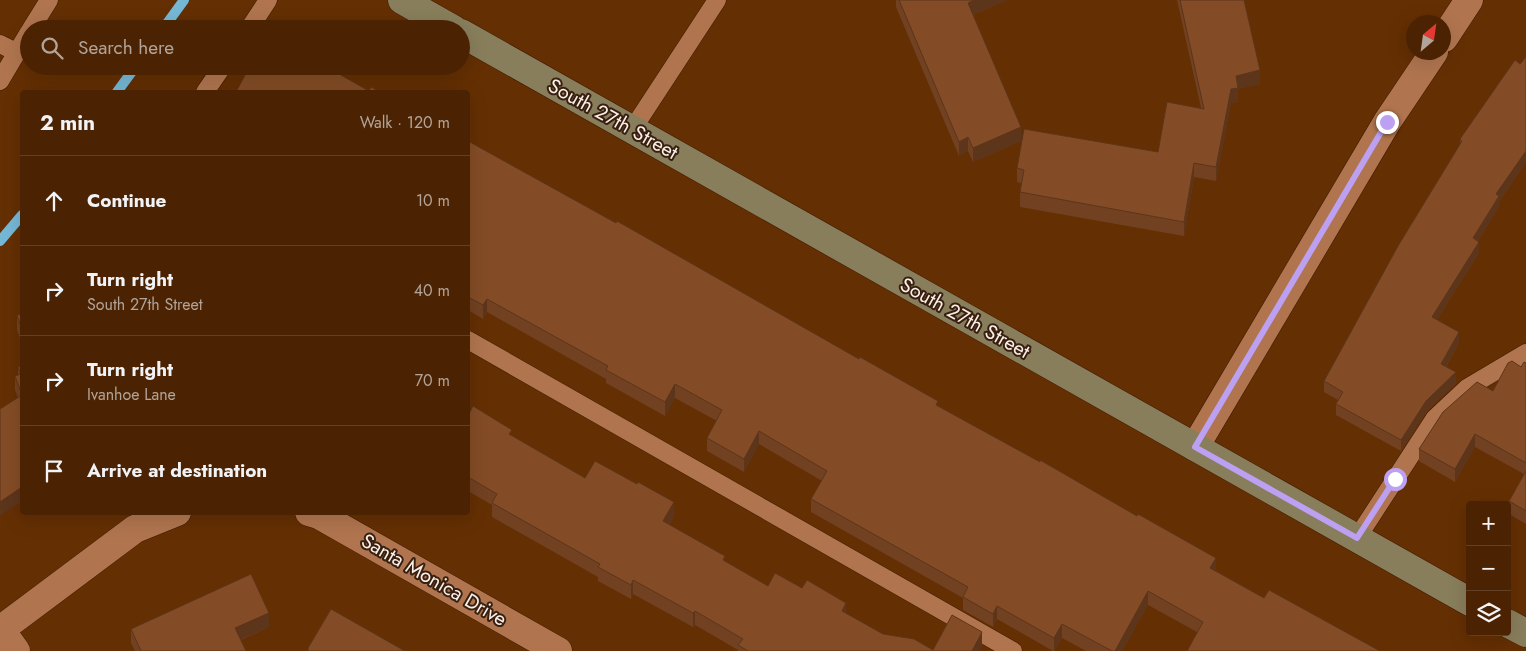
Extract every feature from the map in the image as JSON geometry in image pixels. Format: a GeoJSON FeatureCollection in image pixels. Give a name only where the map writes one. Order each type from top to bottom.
{"type":"FeatureCollection","features":[{"type":"Feature","properties":{"kind":"main road"},"geometry":{"type":"LineString","coordinates":[[402,0],[437,20]]}},
{"type":"Feature","properties":{"kind":"main road","name":"South 27th Street"},"geometry":{"type":"LineString","coordinates":[[470,38],[1466,600]]}},
{"type":"Feature","properties":{"kind":"main road"},"geometry":{"type":"LineString","coordinates":[[1511,625],[1526,633]]}},
{"type":"Feature","properties":{"kind":"street"},"geometry":{"type":"LineString","coordinates":[[1451,27],[1469,0]]}},
{"type":"Feature","properties":{"kind":"street"},"geometry":{"type":"LineString","coordinates":[[1195,447],[1387,122],[1429,60]]}},
{"type":"Feature","properties":{"kind":"street"},"geometry":{"type":"LineString","coordinates":[[16,651],[0,630],[135,529],[170,515]]}},
{"type":"Feature","properties":{"kind":"street","name":"Santa Monica Drive"},"geometry":{"type":"LineString","coordinates":[[319,515],[558,651]]}},
{"type":"Feature","properties":{"kind":"lane"},"geometry":{"type":"LineString","coordinates":[[36,20],[49,0]]}},
{"type":"Feature","properties":{"kind":"lane"},"geometry":{"type":"LineString","coordinates":[[255,20],[268,0]]}},
{"type":"Feature","properties":{"kind":"lane"},"geometry":{"type":"LineString","coordinates":[[632,130],[717,0]]}},
{"type":"Feature","properties":{"kind":"lane"},"geometry":{"type":"LineString","coordinates":[[0,44],[16,52]]}},
{"type":"Feature","properties":{"kind":"lane"},"geometry":{"type":"LineString","coordinates":[[0,81],[20,46]]}},
{"type":"Feature","properties":{"kind":"lane"},"geometry":{"type":"LineString","coordinates":[[207,90],[217,75]]}},
{"type":"Feature","properties":{"kind":"lane"},"geometry":{"type":"LineString","coordinates":[[470,341],[1013,651]]}},
{"type":"Feature","properties":{"kind":"lane"},"geometry":{"type":"LineString","coordinates":[[1357,538],[1435,418],[1467,388],[1526,353]]}},
{"type":"Feature","properties":{"kind":"building"},"geometry":{"type":"Polygon","coordinates":[[[899,0],[974,0],[968,3],[1021,127],[973,148],[968,137],[959,142],[899,0]]]}},
{"type":"Feature","properties":{"kind":"building"},"geometry":{"type":"Polygon","coordinates":[[[1180,0],[1244,0],[1260,70],[1236,76],[1238,88],[1231,89],[1216,167],[1194,163],[1184,222],[1020,192],[1024,170],[1017,168],[1024,129],[1158,152],[1167,102],[1204,109],[1180,0]]]}},
{"type":"Feature","properties":{"kind":"building"},"geometry":{"type":"Polygon","coordinates":[[[1526,57],[1526,151],[1496,194],[1499,196],[1473,238],[1479,242],[1432,317],[1459,332],[1441,364],[1456,372],[1426,401],[1401,440],[1336,404],[1343,392],[1324,381],[1398,246],[1462,141],[1460,139],[1515,60],[1520,64],[1526,57]]]}},
{"type":"Feature","properties":{"kind":"building"},"geometry":{"type":"Polygon","coordinates":[[[245,75],[341,75],[367,90],[237,90],[245,75]]]}},
{"type":"Feature","properties":{"kind":"building"},"geometry":{"type":"Polygon","coordinates":[[[470,142],[616,223],[617,221],[859,359],[860,357],[938,401],[936,405],[1040,462],[1040,460],[1137,516],[1138,514],[1216,558],[1210,568],[1264,598],[1269,590],[1380,651],[1187,651],[1203,622],[1148,591],[1115,651],[1062,624],[1054,638],[997,606],[993,614],[963,597],[968,587],[811,499],[827,471],[759,431],[744,459],[707,438],[722,410],[675,384],[665,402],[606,370],[608,366],[487,299],[483,305],[470,298],[470,142]]]}},
{"type":"Feature","properties":{"kind":"building"},"geometry":{"type":"Polygon","coordinates":[[[1512,361],[1521,367],[1524,362],[1526,363],[1526,463],[1475,434],[1455,469],[1419,449],[1443,412],[1477,382],[1493,391],[1508,363],[1512,361]]]}},
{"type":"Feature","properties":{"kind":"building"},"geometry":{"type":"Polygon","coordinates":[[[20,374],[20,390],[15,376],[20,374]]]}},
{"type":"Feature","properties":{"kind":"building"},"geometry":{"type":"Polygon","coordinates":[[[20,396],[20,488],[0,502],[0,409],[20,396]]]}},
{"type":"Feature","properties":{"kind":"building"},"geometry":{"type":"Polygon","coordinates":[[[473,406],[512,430],[509,434],[585,478],[595,461],[674,502],[663,521],[725,556],[723,560],[768,586],[775,573],[802,588],[807,580],[846,603],[842,611],[883,634],[914,639],[933,650],[952,615],[982,632],[972,651],[748,651],[738,645],[743,639],[695,611],[693,613],[633,580],[631,585],[598,567],[600,564],[492,503],[497,494],[470,478],[470,412],[473,406]]]}},
{"type":"Feature","properties":{"kind":"building"},"geometry":{"type":"Polygon","coordinates":[[[1526,471],[1526,511],[1509,501],[1526,471]]]}},
{"type":"Feature","properties":{"kind":"building"},"geometry":{"type":"Polygon","coordinates":[[[251,574],[269,613],[235,628],[246,651],[141,651],[131,629],[251,574]]]}},
{"type":"Feature","properties":{"kind":"building"},"geometry":{"type":"Polygon","coordinates":[[[331,609],[405,651],[308,651],[331,609]]]}},
{"type":"Feature","properties":{"kind":"waterway"},"geometry":{"type":"LineString","coordinates":[[170,20],[184,0]]}},
{"type":"Feature","properties":{"kind":"waterway"},"geometry":{"type":"LineString","coordinates":[[118,90],[129,75]]}},
{"type":"Feature","properties":{"kind":"waterway"},"geometry":{"type":"LineString","coordinates":[[0,241],[20,217]]}},
{"type":"Feature","properties":{"kind":"route"},"geometry":{"type":"LineString","coordinates":[[1387,122],[1195,447],[1357,538],[1395,479]]}}]}
